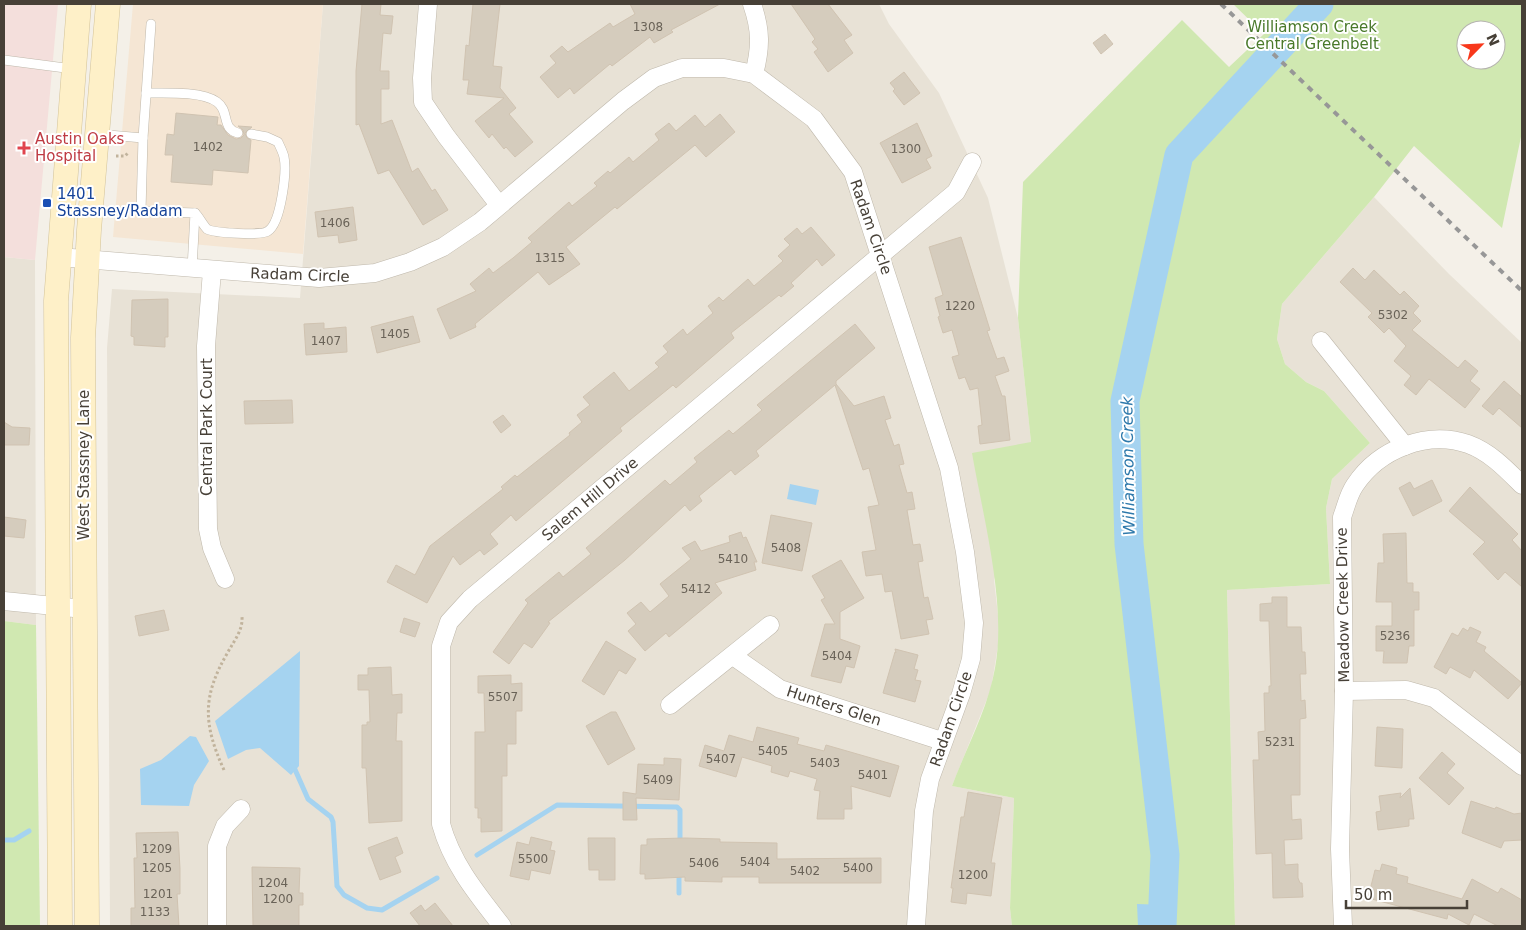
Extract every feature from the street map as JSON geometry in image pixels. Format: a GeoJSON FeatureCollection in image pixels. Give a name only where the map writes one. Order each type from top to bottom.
{"type":"FeatureCollection","features":[{"type":"Feature","properties":{"kind":"main road","name":"West Stassney Lane"},"geometry":{"type":"LineString","coordinates":[[60,926],[56,301],[79,4]]}},
{"type":"Feature","properties":{"kind":"main road","name":"West Stassney Lane"},"geometry":{"type":"LineString","coordinates":[[86,926],[83,338],[87,259],[108,4]]}},
{"type":"Feature","properties":{"kind":"street"},"geometry":{"type":"LineString","coordinates":[[428,4],[422,78],[423,102],[446,136],[499,205]]}},
{"type":"Feature","properties":{"kind":"street"},"geometry":{"type":"LineString","coordinates":[[752,4],[759,26],[759,55],[754,74]]}},
{"type":"Feature","properties":{"kind":"street","name":"Radam Circle"},"geometry":{"type":"LineString","coordinates":[[60,257],[212,271],[318,278],[375,274],[410,262],[443,247],[474,226],[623,101],[654,78],[682,68],[724,68],[754,74],[814,119],[853,172],[882,257],[949,468],[965,552],[973,614],[971,659],[961,694],[942,741],[930,779],[924,811],[916,926]]}},
{"type":"Feature","properties":{"kind":"street","name":"Salem Hill Drive"},"geometry":{"type":"LineString","coordinates":[[502,926],[456,863],[447,844],[441,824],[441,646],[449,622],[470,599],[882,257],[956,192],[972,162]]}},
{"type":"Feature","properties":{"kind":"street","name":"Central Park Court"},"geometry":{"type":"LineString","coordinates":[[212,271],[206,346],[208,529],[212,548],[225,580]]}},
{"type":"Feature","properties":{"kind":"street"},"geometry":{"type":"LineString","coordinates":[[1321,341],[1405,446]]}},
{"type":"Feature","properties":{"kind":"street","name":"Meadow Creek Drive"},"geometry":{"type":"LineString","coordinates":[[1343,926],[1340,849],[1344,692],[1342,517],[1354,486],[1366,471],[1392,452],[1405,446],[1440,437],[1468,444],[1491,456],[1522,485]]}},
{"type":"Feature","properties":{"kind":"street"},"geometry":{"type":"LineString","coordinates":[[4,601],[84,608]]}},
{"type":"Feature","properties":{"kind":"street"},"geometry":{"type":"LineString","coordinates":[[670,705],[770,625]]}},
{"type":"Feature","properties":{"kind":"street","name":"Hunters Glen"},"geometry":{"type":"LineString","coordinates":[[733,656],[780,689],[942,741]]}},
{"type":"Feature","properties":{"kind":"street"},"geometry":{"type":"LineString","coordinates":[[1344,692],[1406,690],[1434,698],[1522,766]]}},
{"type":"Feature","properties":{"kind":"street"},"geometry":{"type":"LineString","coordinates":[[217,926],[217,846],[224,826],[241,809]]}},
{"type":"Feature","properties":{"kind":"lane"},"geometry":{"type":"LineString","coordinates":[[152,24],[143,138],[141,210],[196,213]]}},
{"type":"Feature","properties":{"kind":"lane"},"geometry":{"type":"LineString","coordinates":[[4,60],[73,69]]}},
{"type":"Feature","properties":{"kind":"lane"},"geometry":{"type":"LineString","coordinates":[[146,92],[186,94],[213,100],[223,109],[227,127],[231,131],[238,133]]}},
{"type":"Feature","properties":{"kind":"lane"},"geometry":{"type":"LineString","coordinates":[[97,134],[143,138]]}},
{"type":"Feature","properties":{"kind":"lane"},"geometry":{"type":"LineString","coordinates":[[196,213],[208,229],[218,231],[259,234],[268,231],[276,221],[281,199],[284,157],[278,142],[267,137],[251,134]]}},
{"type":"Feature","properties":{"kind":"lane"},"geometry":{"type":"LineString","coordinates":[[192,269],[196,213]]}},
{"type":"Feature","properties":{"kind":"path"},"geometry":{"type":"LineString","coordinates":[[116,156],[125,156],[129,152]]}},
{"type":"Feature","properties":{"kind":"path"},"geometry":{"type":"LineString","coordinates":[[224,770],[210,730],[208,697],[221,664],[240,629],[242,617]]}},
{"type":"Feature","properties":{"kind":"shaded area","name":"Austin Oaks Hospital"},"geometry":{"type":"Polygon","coordinates":[[[4,4],[58,4],[35,260],[4,257],[4,4]]]}},
{"type":"Feature","properties":{"kind":"shaded area"},"geometry":{"type":"Polygon","coordinates":[[[133,4],[323,4],[303,254],[113,237],[133,4]]]}},
{"type":"Feature","properties":{"kind":"shaded area"},"geometry":{"type":"Polygon","coordinates":[[[323,4],[879,4],[889,24],[939,93],[988,198],[1018,318],[1031,442],[994,580],[1000,633],[991,689],[952,786],[1014,798],[1010,908],[1012,926],[110,926],[107,348],[112,289],[300,298],[323,4]]]}},
{"type":"Feature","properties":{"kind":"shaded area"},"geometry":{"type":"Polygon","coordinates":[[[1374,197],[1449,274],[1522,343],[1522,926],[1235,926],[1227,590],[1330,584],[1326,508],[1332,479],[1370,443],[1324,391],[1306,382],[1285,364],[1277,339],[1282,304],[1374,197]]]}},
{"type":"Feature","properties":{"kind":"shaded area"},"geometry":{"type":"Polygon","coordinates":[[[4,257],[35,260],[36,625],[4,621],[4,257]]]}},
{"type":"Feature","properties":{"kind":"green space","name":"Williamson Creek Central Greenbelt"},"geometry":{"type":"Polygon","coordinates":[[[1233,4],[1522,4],[1522,132],[1502,228],[1414,146],[1374,197],[1282,304],[1277,339],[1285,364],[1306,382],[1324,391],[1370,443],[1332,479],[1326,508],[1330,584],[1227,590],[1235,926],[1012,926],[1010,908],[1014,798],[952,786],[992,683],[998,643],[996,589],[972,453],[1031,442],[1018,318],[1023,182],[1182,20],[1229,67],[1264,34],[1233,4]]]}},
{"type":"Feature","properties":{"kind":"green space"},"geometry":{"type":"Polygon","coordinates":[[[4,621],[36,625],[40,926],[4,926],[4,621]]]}},
{"type":"Feature","properties":{"kind":"water"},"geometry":{"type":"Polygon","coordinates":[[[790,484],[819,490],[816,505],[787,499],[790,484]]]}},
{"type":"Feature","properties":{"kind":"water"},"geometry":{"type":"Polygon","coordinates":[[[300,651],[299,766],[291,775],[260,748],[246,750],[228,759],[215,721],[300,651]]]}},
{"type":"Feature","properties":{"kind":"water"},"geometry":{"type":"Polygon","coordinates":[[[190,736],[196,737],[209,761],[194,785],[189,806],[141,805],[140,769],[161,760],[190,736]]]}},
{"type":"Feature","properties":{"kind":"water"},"geometry":{"type":"Polygon","coordinates":[[[1137,904],[1167,905],[1168,926],[1138,926],[1137,904]]]}},
{"type":"Feature","properties":{"kind":"building"},"geometry":{"type":"Polygon","coordinates":[[[362,4],[381,4],[380,15],[393,16],[391,34],[383,33],[380,71],[389,71],[389,89],[381,89],[381,124],[392,120],[412,172],[418,168],[432,191],[435,189],[448,210],[423,225],[389,170],[378,174],[359,124],[356,125],[356,71],[362,4]]]}},
{"type":"Feature","properties":{"kind":"building"},"geometry":{"type":"Polygon","coordinates":[[[473,4],[500,4],[493,66],[502,67],[500,88],[516,108],[509,114],[533,142],[515,157],[506,147],[504,149],[492,134],[489,138],[475,121],[504,98],[467,94],[469,80],[463,80],[466,45],[469,46],[473,4]]]}},
{"type":"Feature","properties":{"kind":"building"},"geometry":{"type":"Polygon","coordinates":[[[630,4],[720,4],[671,30],[673,32],[654,43],[650,37],[612,66],[610,64],[574,94],[570,88],[558,98],[540,77],[556,63],[550,56],[562,46],[568,52],[610,23],[613,27],[635,14],[630,4]]]}},
{"type":"Feature","properties":{"kind":"building"},"geometry":{"type":"Polygon","coordinates":[[[791,4],[828,4],[852,35],[844,40],[853,53],[828,72],[814,52],[818,49],[812,42],[815,39],[791,4]]]}},
{"type":"Feature","properties":{"kind":"building"},"geometry":{"type":"Polygon","coordinates":[[[1105,34],[1113,44],[1101,54],[1093,43],[1105,34]]]}},
{"type":"Feature","properties":{"kind":"building"},"geometry":{"type":"Polygon","coordinates":[[[904,72],[920,93],[904,105],[893,91],[895,89],[890,83],[904,72]]]}},
{"type":"Feature","properties":{"kind":"building"},"geometry":{"type":"Polygon","coordinates":[[[176,113],[218,117],[217,125],[221,125],[228,135],[236,139],[244,135],[243,130],[238,126],[252,127],[245,133],[247,138],[251,140],[248,173],[213,170],[212,185],[171,182],[173,155],[165,155],[167,134],[174,135],[176,113]]]}},
{"type":"Feature","properties":{"kind":"building"},"geometry":{"type":"Polygon","coordinates":[[[720,114],[735,132],[706,157],[695,145],[617,209],[615,207],[566,247],[580,264],[549,285],[538,272],[475,324],[476,327],[450,339],[437,309],[476,291],[470,284],[489,268],[493,273],[513,258],[532,242],[528,238],[569,202],[572,206],[597,186],[594,183],[608,171],[610,173],[629,157],[633,162],[659,140],[655,134],[669,123],[676,131],[695,115],[705,127],[720,114]]]}},
{"type":"Feature","properties":{"kind":"building"},"geometry":{"type":"Polygon","coordinates":[[[917,123],[932,156],[926,159],[931,168],[902,183],[880,143],[917,123]]]}},
{"type":"Feature","properties":{"kind":"building"},"geometry":{"type":"Polygon","coordinates":[[[353,207],[357,240],[339,243],[338,235],[318,237],[315,212],[353,207]]]}},
{"type":"Feature","properties":{"kind":"building"},"geometry":{"type":"Polygon","coordinates":[[[811,227],[835,255],[822,266],[817,259],[791,283],[794,286],[781,297],[779,295],[731,333],[734,338],[676,388],[673,385],[620,428],[622,431],[516,521],[511,515],[490,534],[498,544],[484,555],[480,550],[460,565],[453,556],[427,603],[387,582],[396,565],[415,575],[430,546],[503,489],[501,487],[515,475],[517,477],[570,435],[569,433],[582,422],[577,415],[590,405],[583,397],[614,372],[629,391],[659,367],[655,363],[668,352],[663,346],[683,329],[687,335],[713,313],[708,306],[719,297],[723,301],[748,279],[754,286],[783,261],[778,256],[790,245],[784,239],[797,228],[802,234],[811,227]]]}},
{"type":"Feature","properties":{"kind":"building"},"geometry":{"type":"Polygon","coordinates":[[[961,237],[990,330],[987,331],[997,359],[1004,357],[1009,371],[995,376],[1002,396],[1005,396],[1010,440],[980,444],[978,426],[982,425],[978,388],[970,390],[965,377],[959,379],[952,357],[959,355],[952,330],[943,333],[938,317],[940,316],[935,298],[943,295],[929,247],[961,237]]]}},
{"type":"Feature","properties":{"kind":"building"},"geometry":{"type":"Polygon","coordinates":[[[1353,268],[1365,280],[1374,270],[1400,295],[1404,291],[1419,306],[1413,313],[1421,321],[1412,330],[1458,368],[1465,360],[1478,371],[1470,381],[1480,389],[1465,408],[1429,379],[1416,395],[1404,385],[1411,376],[1394,361],[1406,346],[1389,328],[1384,333],[1368,317],[1372,313],[1340,282],[1353,268]]]}},
{"type":"Feature","properties":{"kind":"building"},"geometry":{"type":"Polygon","coordinates":[[[168,299],[168,337],[165,337],[165,347],[134,345],[134,337],[131,336],[132,300],[168,299]]]}},
{"type":"Feature","properties":{"kind":"building"},"geometry":{"type":"Polygon","coordinates":[[[413,316],[420,342],[377,353],[371,327],[413,316]]]}},
{"type":"Feature","properties":{"kind":"building"},"geometry":{"type":"Polygon","coordinates":[[[324,323],[324,329],[346,327],[347,352],[306,355],[304,324],[324,323]]]}},
{"type":"Feature","properties":{"kind":"building"},"geometry":{"type":"Polygon","coordinates":[[[855,324],[875,348],[836,381],[836,384],[854,406],[884,396],[891,418],[885,420],[894,446],[899,444],[904,464],[899,465],[907,493],[912,492],[915,509],[907,510],[913,545],[920,544],[923,561],[918,562],[924,598],[928,597],[933,619],[926,620],[929,634],[901,639],[892,591],[885,592],[882,574],[866,576],[862,552],[876,550],[868,507],[879,505],[869,468],[863,470],[835,385],[756,451],[759,456],[735,475],[731,470],[699,496],[702,501],[690,511],[685,505],[625,560],[548,622],[550,623],[532,648],[524,643],[509,664],[493,652],[528,603],[525,600],[559,572],[563,577],[591,554],[586,548],[665,480],[670,485],[697,462],[694,458],[729,430],[733,434],[762,410],[757,405],[855,324]]]}},
{"type":"Feature","properties":{"kind":"building"},"geometry":{"type":"Polygon","coordinates":[[[1504,381],[1522,397],[1522,428],[1499,408],[1493,415],[1482,406],[1504,381]]]}},
{"type":"Feature","properties":{"kind":"building"},"geometry":{"type":"Polygon","coordinates":[[[292,400],[293,423],[245,424],[244,401],[292,400]]]}},
{"type":"Feature","properties":{"kind":"building"},"geometry":{"type":"Polygon","coordinates":[[[503,415],[511,425],[501,433],[493,422],[503,415]]]}},
{"type":"Feature","properties":{"kind":"building"},"geometry":{"type":"Polygon","coordinates":[[[4,422],[12,427],[30,428],[29,445],[4,445],[4,422]]]}},
{"type":"Feature","properties":{"kind":"building"},"geometry":{"type":"Polygon","coordinates":[[[1432,480],[1442,501],[1413,516],[1399,488],[1410,482],[1414,489],[1432,480]]]}},
{"type":"Feature","properties":{"kind":"building"},"geometry":{"type":"Polygon","coordinates":[[[1470,487],[1518,534],[1512,540],[1522,551],[1522,587],[1505,572],[1498,580],[1473,554],[1485,542],[1449,511],[1470,487]]]}},
{"type":"Feature","properties":{"kind":"building"},"geometry":{"type":"Polygon","coordinates":[[[771,515],[812,523],[802,571],[762,563],[771,515]]]}},
{"type":"Feature","properties":{"kind":"building"},"geometry":{"type":"Polygon","coordinates":[[[4,517],[26,520],[24,538],[4,536],[4,517]]]}},
{"type":"Feature","properties":{"kind":"building"},"geometry":{"type":"Polygon","coordinates":[[[741,532],[743,538],[746,537],[757,562],[754,562],[756,570],[715,583],[722,593],[669,637],[666,633],[645,651],[628,631],[636,624],[627,613],[641,602],[650,612],[669,596],[660,584],[691,559],[682,548],[695,541],[701,551],[730,542],[729,536],[741,532]]]}},
{"type":"Feature","properties":{"kind":"building"},"geometry":{"type":"Polygon","coordinates":[[[1406,533],[1407,583],[1413,583],[1413,592],[1419,592],[1419,610],[1414,610],[1414,646],[1409,646],[1407,663],[1383,663],[1384,651],[1376,651],[1376,626],[1392,626],[1392,602],[1376,602],[1378,563],[1384,563],[1383,534],[1406,533]]]}},
{"type":"Feature","properties":{"kind":"building"},"geometry":{"type":"Polygon","coordinates":[[[841,560],[864,598],[840,612],[840,639],[860,646],[854,668],[846,666],[841,683],[811,676],[825,624],[835,624],[821,600],[825,598],[812,576],[841,560]]]}},
{"type":"Feature","properties":{"kind":"building"},"geometry":{"type":"Polygon","coordinates":[[[1272,597],[1287,597],[1287,627],[1301,627],[1302,652],[1305,652],[1306,674],[1300,674],[1301,701],[1305,700],[1306,718],[1300,719],[1300,795],[1291,795],[1292,820],[1301,819],[1302,839],[1284,840],[1285,865],[1298,864],[1298,878],[1300,883],[1302,883],[1303,897],[1273,898],[1272,853],[1256,854],[1253,760],[1259,760],[1258,732],[1265,731],[1264,693],[1269,693],[1269,686],[1271,686],[1269,621],[1260,621],[1260,604],[1272,603],[1272,597]]]}},
{"type":"Feature","properties":{"kind":"building"},"geometry":{"type":"Polygon","coordinates":[[[164,610],[169,630],[139,636],[135,616],[164,610]]]}},
{"type":"Feature","properties":{"kind":"building"},"geometry":{"type":"Polygon","coordinates":[[[404,618],[420,623],[415,637],[400,632],[404,618]]]}},
{"type":"Feature","properties":{"kind":"building"},"geometry":{"type":"Polygon","coordinates":[[[1470,627],[1481,632],[1476,642],[1486,647],[1484,651],[1522,683],[1508,699],[1474,670],[1470,678],[1450,667],[1446,674],[1434,667],[1452,633],[1458,636],[1463,628],[1468,631],[1470,627]]]}},
{"type":"Feature","properties":{"kind":"building"},"geometry":{"type":"Polygon","coordinates":[[[606,641],[636,659],[626,674],[619,670],[604,695],[582,681],[606,641]]]}},
{"type":"Feature","properties":{"kind":"building"},"geometry":{"type":"Polygon","coordinates":[[[895,649],[918,655],[914,669],[918,670],[915,680],[921,681],[915,702],[883,693],[896,653],[895,649]]]}},
{"type":"Feature","properties":{"kind":"building"},"geometry":{"type":"Polygon","coordinates":[[[391,667],[392,695],[402,694],[402,713],[397,713],[396,741],[402,741],[402,821],[369,823],[366,768],[362,768],[362,725],[367,725],[367,722],[370,722],[369,690],[358,690],[358,675],[368,675],[368,668],[391,667]]]}},
{"type":"Feature","properties":{"kind":"building"},"geometry":{"type":"Polygon","coordinates":[[[511,675],[511,684],[522,683],[522,711],[516,711],[516,744],[507,744],[507,776],[502,776],[502,831],[481,832],[481,818],[478,818],[478,808],[475,808],[475,732],[485,732],[484,693],[478,693],[478,676],[511,675]]]}},
{"type":"Feature","properties":{"kind":"building"},"geometry":{"type":"Polygon","coordinates":[[[611,712],[616,712],[635,749],[608,765],[586,726],[611,712]]]}},
{"type":"Feature","properties":{"kind":"building"},"geometry":{"type":"Polygon","coordinates":[[[757,727],[799,738],[797,744],[824,751],[826,745],[899,766],[890,797],[851,786],[852,809],[844,809],[844,819],[817,819],[820,791],[814,790],[817,779],[790,771],[788,777],[771,772],[772,766],[742,757],[736,777],[699,766],[705,745],[724,751],[729,735],[753,742],[757,727]]]}},
{"type":"Feature","properties":{"kind":"building"},"geometry":{"type":"Polygon","coordinates":[[[1377,727],[1403,729],[1402,768],[1375,766],[1377,727]]]}},
{"type":"Feature","properties":{"kind":"building"},"geometry":{"type":"Polygon","coordinates":[[[1442,752],[1455,764],[1447,773],[1464,788],[1449,805],[1419,778],[1442,752]]]}},
{"type":"Feature","properties":{"kind":"building"},"geometry":{"type":"Polygon","coordinates":[[[664,758],[681,759],[679,800],[636,798],[637,820],[623,820],[623,792],[636,794],[638,764],[664,765],[664,758]]]}},
{"type":"Feature","properties":{"kind":"building"},"geometry":{"type":"Polygon","coordinates":[[[1410,788],[1414,819],[1409,819],[1409,826],[1378,830],[1376,812],[1381,811],[1379,796],[1401,793],[1400,798],[1410,788]]]}},
{"type":"Feature","properties":{"kind":"building"},"geometry":{"type":"Polygon","coordinates":[[[968,792],[1002,798],[991,863],[995,863],[991,896],[967,893],[966,904],[951,902],[953,888],[951,888],[961,817],[964,817],[968,792]]]}},
{"type":"Feature","properties":{"kind":"building"},"geometry":{"type":"Polygon","coordinates":[[[1471,801],[1514,814],[1522,813],[1522,840],[1504,841],[1501,848],[1462,833],[1471,801]]]}},
{"type":"Feature","properties":{"kind":"building"},"geometry":{"type":"Polygon","coordinates":[[[178,832],[180,894],[177,894],[179,926],[131,926],[131,908],[135,908],[134,858],[137,858],[136,833],[178,832]]]}},
{"type":"Feature","properties":{"kind":"building"},"geometry":{"type":"Polygon","coordinates":[[[397,837],[403,853],[395,857],[401,872],[380,880],[368,848],[397,837]]]}},
{"type":"Feature","properties":{"kind":"building"},"geometry":{"type":"Polygon","coordinates":[[[531,837],[552,842],[550,850],[555,851],[550,874],[531,870],[529,880],[510,876],[517,842],[529,845],[531,837]]]}},
{"type":"Feature","properties":{"kind":"building"},"geometry":{"type":"Polygon","coordinates":[[[588,838],[615,838],[615,880],[599,880],[599,870],[589,870],[588,838]]]}},
{"type":"Feature","properties":{"kind":"building"},"geometry":{"type":"Polygon","coordinates":[[[647,839],[720,839],[720,842],[777,843],[777,859],[881,858],[881,883],[759,883],[759,877],[722,877],[722,882],[685,881],[685,877],[645,879],[645,874],[640,874],[641,845],[647,845],[647,839]]]}},
{"type":"Feature","properties":{"kind":"building"},"geometry":{"type":"Polygon","coordinates":[[[1382,864],[1397,868],[1396,874],[1408,877],[1407,883],[1462,899],[1472,879],[1498,893],[1501,888],[1522,900],[1522,926],[1498,926],[1474,914],[1469,925],[1448,914],[1447,919],[1368,898],[1375,870],[1380,871],[1382,864]]]}},
{"type":"Feature","properties":{"kind":"building"},"geometry":{"type":"Polygon","coordinates":[[[252,867],[300,868],[299,893],[303,893],[303,905],[299,905],[299,926],[253,926],[252,867]]]}},
{"type":"Feature","properties":{"kind":"building"},"geometry":{"type":"Polygon","coordinates":[[[435,903],[453,926],[420,926],[410,913],[421,905],[425,911],[435,903]]]}},
{"type":"Feature","properties":{"kind":"waterway","name":"Williamson Creek"},"geometry":{"type":"LineString","coordinates":[[1162,926],[1165,855],[1129,544],[1125,401],[1179,155],[1319,4]]}},
{"type":"Feature","properties":{"kind":"waterway"},"geometry":{"type":"LineString","coordinates":[[293,765],[308,799],[331,817],[333,822],[337,886],[344,895],[367,908],[382,910],[437,878]]}},
{"type":"Feature","properties":{"kind":"waterway"},"geometry":{"type":"LineString","coordinates":[[477,855],[557,805],[677,807],[680,810],[680,843]]}},
{"type":"Feature","properties":{"kind":"waterway"},"geometry":{"type":"LineString","coordinates":[[4,840],[14,840],[29,831]]}},
{"type":"Feature","properties":{"kind":"waterway"},"geometry":{"type":"LineString","coordinates":[[679,871],[679,893]]}},
{"type":"Feature","properties":{"kind":"railway"},"geometry":{"type":"LineString","coordinates":[[1221,4],[1522,291]]}},
{"type":"Feature","properties":{"kind":"place","name":"Austin Oaks Hospital"},"geometry":{"type":"Point","coordinates":[24,148]}},
{"type":"Feature","properties":{"kind":"place","name":"1401 Stassney/Radam"},"geometry":{"type":"Point","coordinates":[47,203]}}]}
